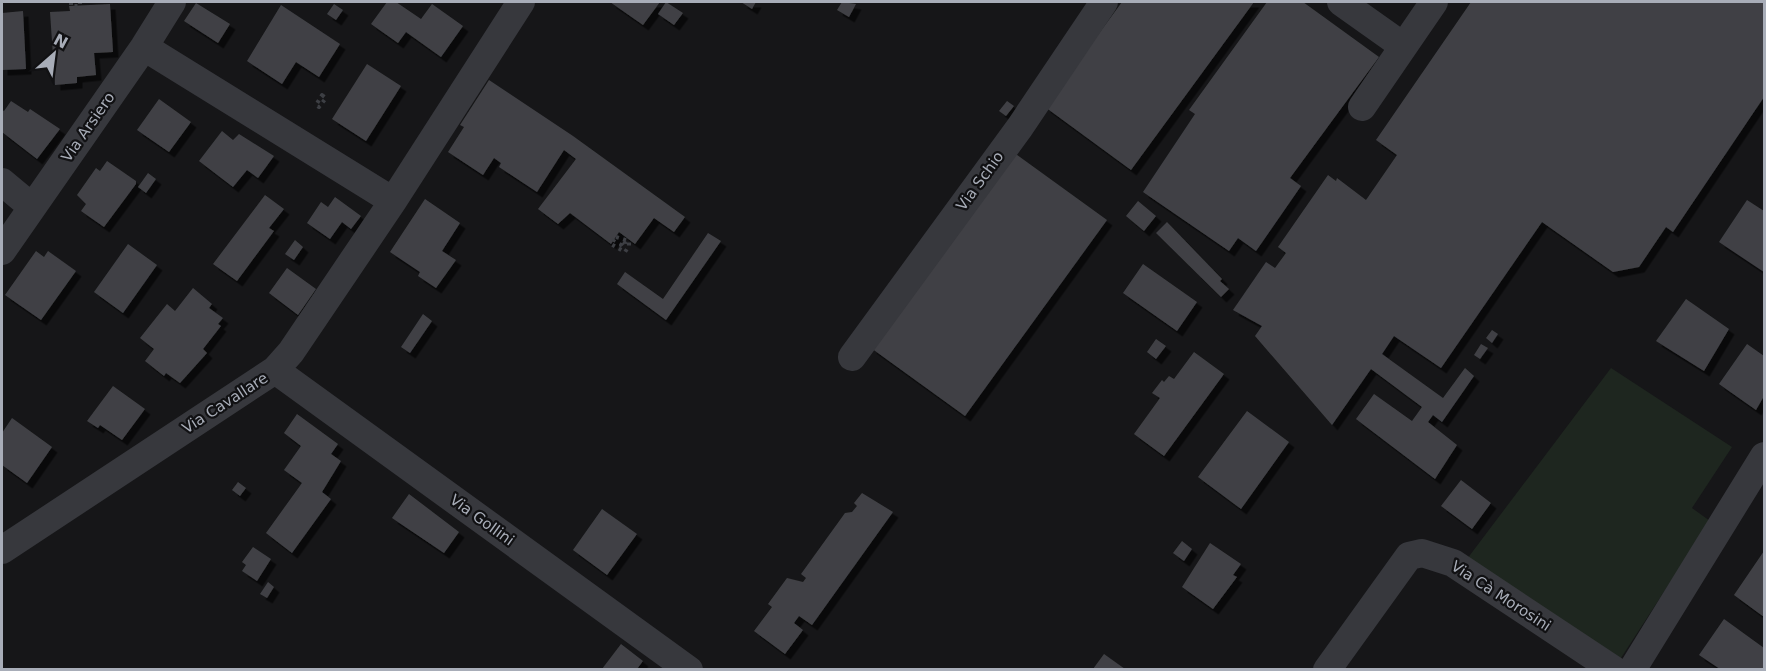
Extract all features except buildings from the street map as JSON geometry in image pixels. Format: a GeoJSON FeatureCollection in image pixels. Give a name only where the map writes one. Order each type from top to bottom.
{"type":"FeatureCollection","features":[{"type":"Feature","properties":{"kind":"street","name":"Via Arsiero"},"geometry":{"type":"LineString","coordinates":[[2,251],[144,47],[172,2]]}},
{"type":"Feature","properties":{"kind":"street","name":"Via Cavallare"},"geometry":{"type":"LineString","coordinates":[[2,550],[275,370],[291,352],[393,201],[521,2]]}},
{"type":"Feature","properties":{"kind":"street","name":"Via Schio"},"geometry":{"type":"LineString","coordinates":[[852,357],[1020,127],[1104,2]]}},
{"type":"Feature","properties":{"kind":"street"},"geometry":{"type":"LineString","coordinates":[[1341,2],[1375,11],[1403,46]]}},
{"type":"Feature","properties":{"kind":"street"},"geometry":{"type":"LineString","coordinates":[[1362,107],[1434,2]]}},
{"type":"Feature","properties":{"kind":"street"},"geometry":{"type":"LineString","coordinates":[[144,47],[393,201]]}},
{"type":"Feature","properties":{"kind":"street"},"geometry":{"type":"LineString","coordinates":[[2,182],[32,207]]}},
{"type":"Feature","properties":{"kind":"street","name":"Via Gollini"},"geometry":{"type":"LineString","coordinates":[[275,370],[688,669]]}},
{"type":"Feature","properties":{"kind":"street"},"geometry":{"type":"LineString","coordinates":[[1632,669],[1763,461]]}},
{"type":"Feature","properties":{"kind":"street","name":"Via Cà Morosini"},"geometry":{"type":"LineString","coordinates":[[1327,669],[1408,556],[1422,553],[1453,563],[1614,669]]}},
{"type":"Feature","properties":{"kind":"path"},"geometry":{"type":"LineString","coordinates":[[71,2],[71,6],[80,6],[80,2]]}},
{"type":"Feature","properties":{"kind":"path"},"geometry":{"type":"LineString","coordinates":[[616,237],[626,238],[630,242],[625,252],[621,247],[619,251],[611,244],[616,237]]}},
{"type":"Feature","properties":{"kind":"shaded area"},"geometry":{"type":"Polygon","coordinates":[[[1611,368],[1732,447],[1692,508],[1710,521],[1619,661],[1464,563],[1611,368]]]}}]}
